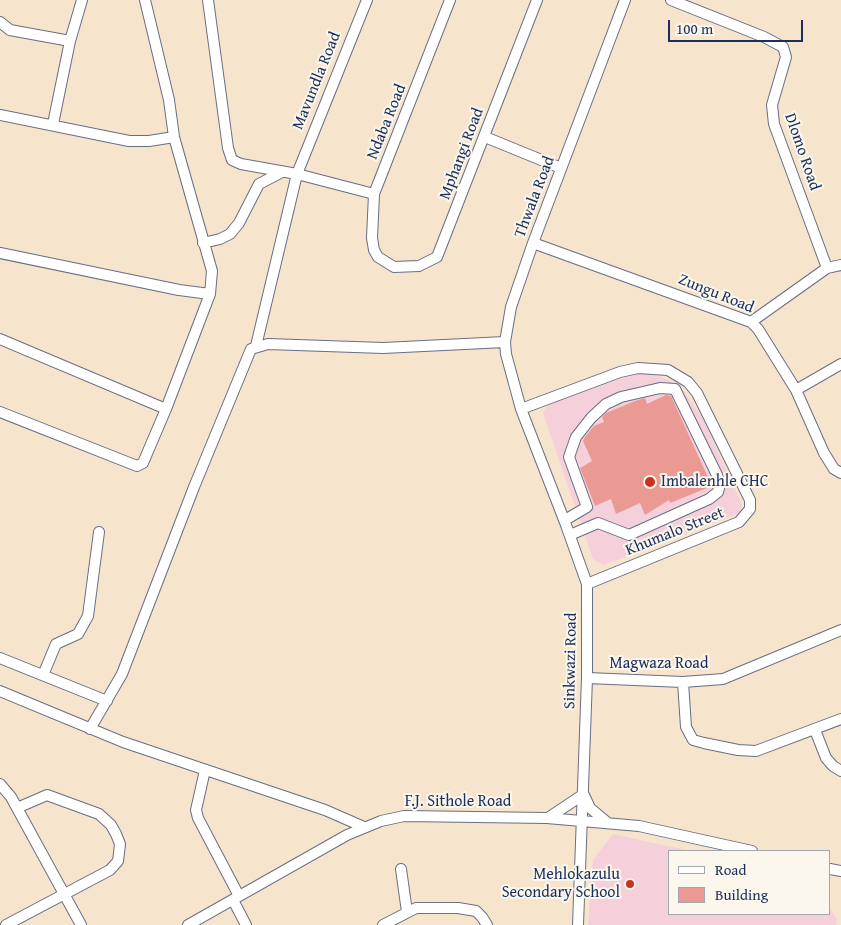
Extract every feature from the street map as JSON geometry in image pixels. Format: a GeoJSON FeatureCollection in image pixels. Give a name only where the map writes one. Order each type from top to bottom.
{"type":"FeatureCollection","features":[{"type":"Feature","properties":{"kind":"street"},"geometry":{"type":"LineString","coordinates":[[52,124],[70,41],[82,0]]}},
{"type":"Feature","properties":{"kind":"street"},"geometry":{"type":"LineString","coordinates":[[0,412],[137,466],[143,463],[210,294],[212,271],[174,136],[168,100],[144,0]]}},
{"type":"Feature","properties":{"kind":"street"},"geometry":{"type":"LineString","coordinates":[[208,0],[230,156],[241,164],[297,174],[374,194]]}},
{"type":"Feature","properties":{"kind":"street","name":"Mavundla Road"},"geometry":{"type":"LineString","coordinates":[[90,729],[122,674],[248,354],[256,346],[297,174],[367,0]]}},
{"type":"Feature","properties":{"kind":"street","name":"Ndaba Road"},"geometry":{"type":"LineString","coordinates":[[378,257],[372,238],[374,194],[450,0]]}},
{"type":"Feature","properties":{"kind":"street","name":"Mphangi Road"},"geometry":{"type":"LineString","coordinates":[[378,257],[394,267],[408,268],[428,263],[437,257],[537,0]]}},
{"type":"Feature","properties":{"kind":"street","name":"Thwala Road"},"geometry":{"type":"LineString","coordinates":[[521,409],[506,354],[505,342],[511,307],[533,242],[625,0]]}},
{"type":"Feature","properties":{"kind":"street","name":"Dlomo Road"},"geometry":{"type":"LineString","coordinates":[[671,0],[764,37],[783,47],[786,57],[772,105],[774,124],[827,268]]}},
{"type":"Feature","properties":{"kind":"street"},"geometry":{"type":"LineString","coordinates":[[0,22],[10,30],[70,41]]}},
{"type":"Feature","properties":{"kind":"street"},"geometry":{"type":"LineString","coordinates":[[0,115],[129,141],[149,141],[174,136]]}},
{"type":"Feature","properties":{"kind":"street"},"geometry":{"type":"LineString","coordinates":[[485,137],[561,168]]}},
{"type":"Feature","properties":{"kind":"street"},"geometry":{"type":"LineString","coordinates":[[203,243],[220,240],[230,234],[239,222],[259,184],[282,172]]}},
{"type":"Feature","properties":{"kind":"street","name":"Zungu Road"},"geometry":{"type":"LineString","coordinates":[[533,242],[750,322],[758,329],[796,390],[824,453],[834,468],[841,473]]}},
{"type":"Feature","properties":{"kind":"street"},"geometry":{"type":"LineString","coordinates":[[0,252],[179,290],[210,294]]}},
{"type":"Feature","properties":{"kind":"street"},"geometry":{"type":"LineString","coordinates":[[750,322],[827,268],[841,265]]}},
{"type":"Feature","properties":{"kind":"street"},"geometry":{"type":"LineString","coordinates":[[0,339],[166,409]]}},
{"type":"Feature","properties":{"kind":"street"},"geometry":{"type":"LineString","coordinates":[[256,346],[268,344],[383,348],[505,342]]}},
{"type":"Feature","properties":{"kind":"street"},"geometry":{"type":"LineString","coordinates":[[796,390],[841,364]]}},
{"type":"Feature","properties":{"kind":"street","name":"Khumalo Street"},"geometry":{"type":"LineString","coordinates":[[521,409],[620,372],[638,368],[668,370],[688,382],[696,393],[750,500],[750,509],[739,522],[587,584]]}},
{"type":"Feature","properties":{"kind":"street"},"geometry":{"type":"LineString","coordinates":[[565,520],[587,507],[569,457],[576,437],[591,418],[606,404],[622,397],[660,388],[674,389],[717,475],[720,484],[718,492],[709,499],[629,536],[598,523],[570,535]]}},
{"type":"Feature","properties":{"kind":"street","name":"Sinkwazi Road"},"geometry":{"type":"LineString","coordinates":[[521,409],[565,520],[587,584],[587,678],[578,925]]}},
{"type":"Feature","properties":{"kind":"street"},"geometry":{"type":"LineString","coordinates":[[43,675],[56,644],[78,634],[88,616],[99,532]]}},
{"type":"Feature","properties":{"kind":"street","name":"Magwaza Road"},"geometry":{"type":"LineString","coordinates":[[587,678],[683,682],[723,678],[841,630]]}},
{"type":"Feature","properties":{"kind":"street"},"geometry":{"type":"LineString","coordinates":[[0,658],[107,701]]}},
{"type":"Feature","properties":{"kind":"street"},"geometry":{"type":"LineString","coordinates":[[683,682],[684,717],[688,735],[693,740],[738,750],[756,751],[816,730],[841,718]]}},
{"type":"Feature","properties":{"kind":"street"},"geometry":{"type":"LineString","coordinates":[[0,691],[90,729],[204,770],[325,810],[364,827]]}},
{"type":"Feature","properties":{"kind":"street"},"geometry":{"type":"LineString","coordinates":[[816,730],[826,758],[841,771]]}},
{"type":"Feature","properties":{"kind":"street"},"geometry":{"type":"LineString","coordinates":[[204,770],[196,810],[198,818],[236,898],[246,925]]}},
{"type":"Feature","properties":{"kind":"street"},"geometry":{"type":"LineString","coordinates":[[0,784],[17,808],[81,925]]}},
{"type":"Feature","properties":{"kind":"street"},"geometry":{"type":"LineString","coordinates":[[547,818],[582,793],[590,808],[608,823]]}},
{"type":"Feature","properties":{"kind":"street"},"geometry":{"type":"LineString","coordinates":[[6,925],[110,870],[118,861],[120,844],[111,825],[99,814],[47,795],[17,808]]}},
{"type":"Feature","properties":{"kind":"street","name":"F.J. Sithole Road"},"geometry":{"type":"LineString","coordinates":[[188,925],[310,854],[364,827],[404,816],[581,820],[639,826],[747,850]]}},
{"type":"Feature","properties":{"kind":"street"},"geometry":{"type":"LineString","coordinates":[[401,869],[404,917]]}},
{"type":"Feature","properties":{"kind":"street"},"geometry":{"type":"LineString","coordinates":[[383,925],[404,917],[416,908],[458,908],[476,911],[487,925]]}},
{"type":"Feature","properties":{"kind":"shaded area","name":"Imbalenhle CHC"},"geometry":{"type":"Polygon","coordinates":[[[641,371],[651,373],[679,385],[686,394],[703,419],[742,504],[740,513],[604,565],[593,559],[543,413],[548,405],[641,371]]]}},
{"type":"Feature","properties":{"kind":"shaded area","name":"Mehlokazulu Secondary School"},"geometry":{"type":"Polygon","coordinates":[[[613,834],[685,850],[668,850],[668,915],[831,915],[831,910],[837,919],[836,925],[588,925],[593,860],[613,834]]]}},
{"type":"Feature","properties":{"kind":"building"},"geometry":{"type":"Polygon","coordinates":[[[666,395],[671,396],[712,486],[670,503],[669,500],[645,515],[640,503],[616,514],[611,499],[595,506],[580,468],[592,461],[583,441],[585,437],[594,426],[604,422],[602,417],[606,413],[645,398],[647,404],[666,395]]]}},
{"type":"Feature","properties":{"kind":"place","name":"Imbalenhle CHC"},"geometry":{"type":"Point","coordinates":[650,482]}},
{"type":"Feature","properties":{"kind":"place","name":"Mehlokazulu Secondary School"},"geometry":{"type":"Point","coordinates":[630,884]}}]}
